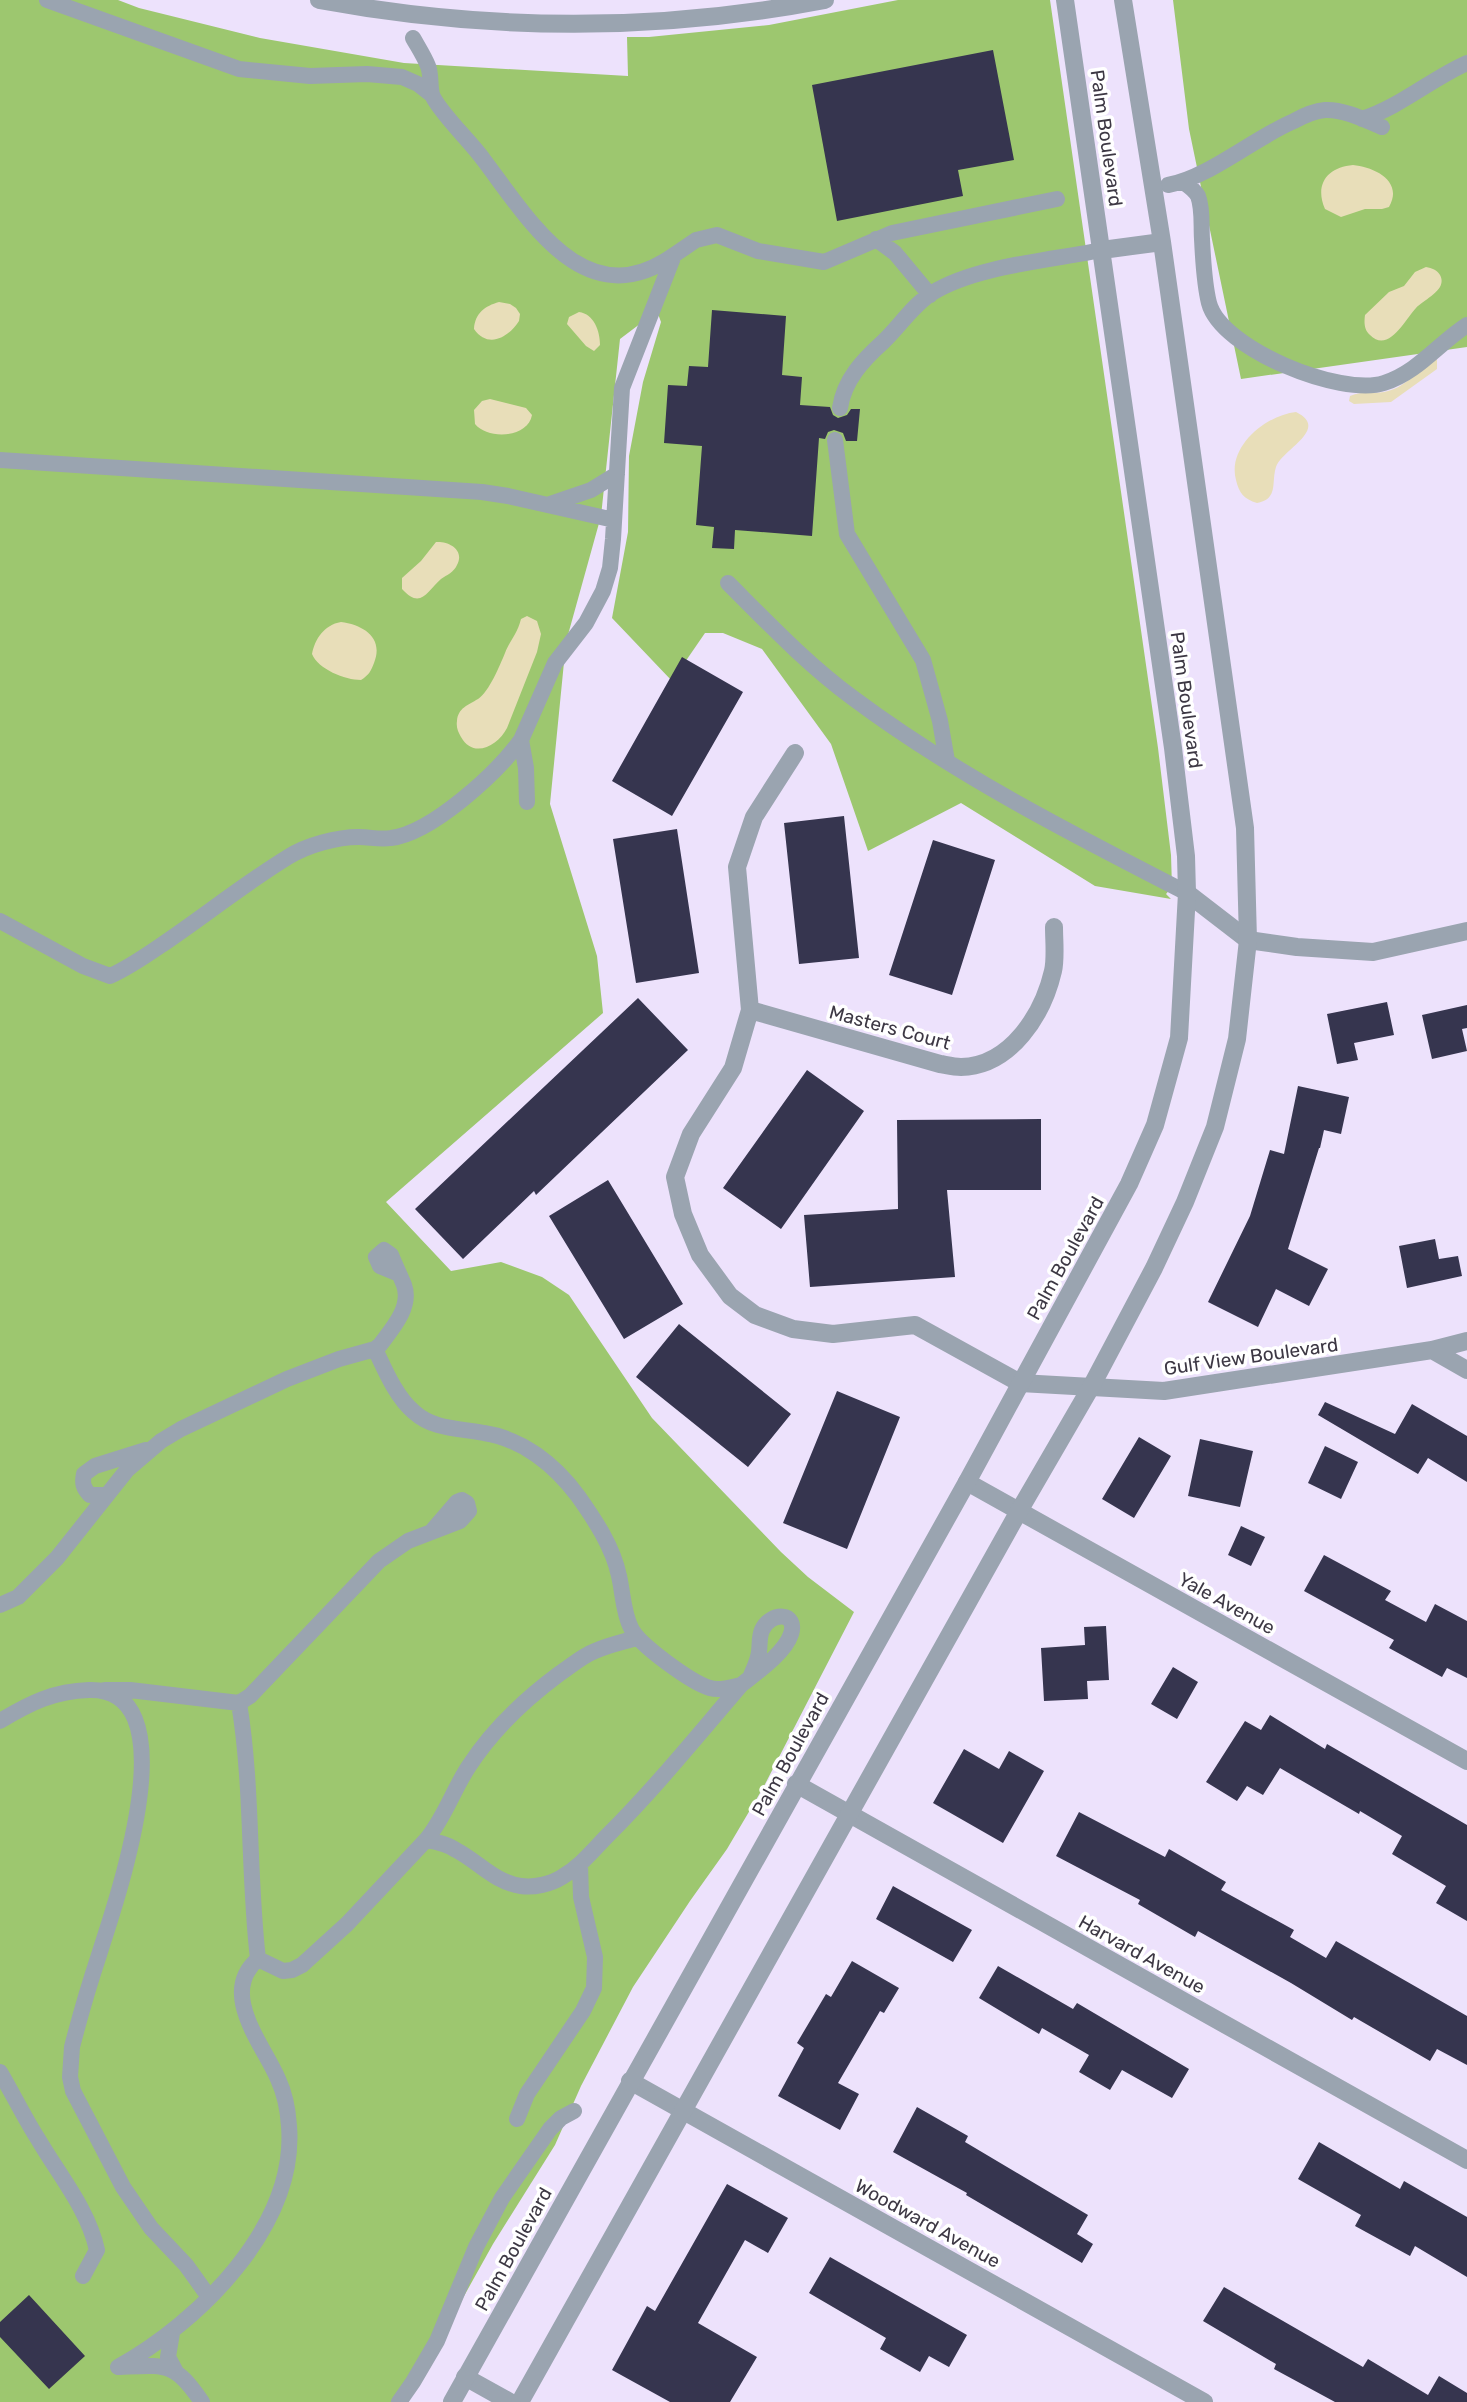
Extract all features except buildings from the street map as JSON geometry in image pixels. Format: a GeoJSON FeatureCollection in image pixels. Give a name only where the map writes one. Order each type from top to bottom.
{"type":"FeatureCollection","features":[{"type":"Feature","properties":{"kind":"street"},"geometry":{"type":"LineString","coordinates":[[319,0],[378,11],[528,24],[648,23],[765,11],[825,0]]}},
{"type":"Feature","properties":{"kind":"street","name":"Palm Boulevard"},"geometry":{"type":"LineString","coordinates":[[452,2402],[967,1482],[1129,1184],[1156,1125],[1179,1038],[1187,893],[1186,856],[1173,748],[1065,0]]}},
{"type":"Feature","properties":{"kind":"street","name":"Palm Boulevard"},"geometry":{"type":"LineString","coordinates":[[520,2402],[1091,1387],[1154,1268],[1185,1202],[1215,1127],[1237,1039],[1248,940],[1245,828],[1162,242],[1123,0]]}},
{"type":"Feature","properties":{"kind":"street"},"geometry":{"type":"LineString","coordinates":[[1102,250],[1162,242]]}},
{"type":"Feature","properties":{"kind":"street","name":"Gulf View Boulevard"},"geometry":{"type":"LineString","coordinates":[[795,753],[754,817],[737,867],[750,1010],[733,1068],[691,1134],[675,1177],[683,1213],[700,1255],[730,1296],[755,1315],[793,1329],[833,1334],[915,1325],[1020,1383],[1164,1391],[1432,1350],[1467,1342]]}},
{"type":"Feature","properties":{"kind":"street"},"geometry":{"type":"LineString","coordinates":[[1187,893],[1248,940],[1297,947],[1373,952],[1467,930]]}},
{"type":"Feature","properties":{"kind":"street","name":"Masters Court"},"geometry":{"type":"LineString","coordinates":[[750,1010],[940,1064],[961,1067],[989,1061],[1019,1039],[1040,1011],[1054,969],[1054,927]]}},
{"type":"Feature","properties":{"kind":"street"},"geometry":{"type":"LineString","coordinates":[[1432,1350],[1467,1370]]}},
{"type":"Feature","properties":{"kind":"street","name":"Yale Avenue"},"geometry":{"type":"LineString","coordinates":[[967,1482],[1467,1761]]}},
{"type":"Feature","properties":{"kind":"street","name":"Harvard Avenue"},"geometry":{"type":"LineString","coordinates":[[796,1784],[1467,2160]]}},
{"type":"Feature","properties":{"kind":"street","name":"Woodward Avenue"},"geometry":{"type":"LineString","coordinates":[[631,2081],[1205,2402]]}},
{"type":"Feature","properties":{"kind":"street"},"geometry":{"type":"LineString","coordinates":[[466,2377],[510,2402]]}},
{"type":"Feature","properties":{"kind":"lane"},"geometry":{"type":"LineString","coordinates":[[47,0],[239,69],[310,76],[367,74],[402,77],[418,84],[432,95],[545,241],[571,261],[586,268],[612,274],[638,274],[650,270],[696,240],[717,234],[758,251],[824,261],[892,233],[1057,199]]}},
{"type":"Feature","properties":{"kind":"lane"},"geometry":{"type":"LineString","coordinates":[[413,38],[428,66],[432,95]]}},
{"type":"Feature","properties":{"kind":"lane"},"geometry":{"type":"LineString","coordinates":[[1362,119],[1376,115],[1467,63]]}},
{"type":"Feature","properties":{"kind":"lane"},"geometry":{"type":"LineString","coordinates":[[1382,127],[1336,112],[1325,110],[1312,113],[1281,126],[1175,183],[1192,188],[1199,200],[1205,275],[1209,303],[1215,317],[1224,328],[1256,351],[1306,374],[1354,385],[1382,384],[1407,373],[1467,325]]}},
{"type":"Feature","properties":{"kind":"lane"},"geometry":{"type":"LineString","coordinates":[[876,239],[895,253],[930,295]]}},
{"type":"Feature","properties":{"kind":"lane"},"geometry":{"type":"LineString","coordinates":[[840,408],[841,398],[858,366],[930,295],[949,284],[978,274],[1102,250]]}},
{"type":"Feature","properties":{"kind":"lane"},"geometry":{"type":"LineString","coordinates":[[0,921],[83,966],[110,976],[130,967],[289,856],[342,838],[389,839],[419,829],[473,790],[510,755],[521,740],[555,663],[600,600],[610,568],[622,388],[674,255]]}},
{"type":"Feature","properties":{"kind":"lane"},"geometry":{"type":"LineString","coordinates":[[835,440],[847,534],[923,660],[940,721],[947,761]]}},
{"type":"Feature","properties":{"kind":"lane"},"geometry":{"type":"LineString","coordinates":[[0,460],[482,492],[614,520]]}},
{"type":"Feature","properties":{"kind":"lane"},"geometry":{"type":"LineString","coordinates":[[547,505],[591,490],[617,474]]}},
{"type":"Feature","properties":{"kind":"lane"},"geometry":{"type":"LineString","coordinates":[[728,583],[788,643],[851,697],[997,792],[1187,893]]}},
{"type":"Feature","properties":{"kind":"lane"},"geometry":{"type":"LineString","coordinates":[[521,740],[526,768],[527,802]]}},
{"type":"Feature","properties":{"kind":"lane"},"geometry":{"type":"LineString","coordinates":[[0,1605],[18,1597],[57,1558],[127,1469],[152,1448],[181,1429],[287,1379],[339,1359],[375,1349],[388,1335],[406,1299],[404,1285],[397,1273]]}},
{"type":"Feature","properties":{"kind":"lane"},"geometry":{"type":"LineString","coordinates":[[375,1349],[404,1402],[423,1419],[439,1427],[484,1433],[508,1440],[553,1466],[587,1510],[613,1556],[629,1625],[636,1638],[678,1671],[709,1688],[720,1689],[745,1681],[641,1801],[580,1864],[550,1883],[524,1887],[507,1883],[486,1872],[451,1847],[426,1840]]}},
{"type":"Feature","properties":{"kind":"lane"},"geometry":{"type":"LineString","coordinates":[[105,1495],[90,1495],[85,1489],[84,1474],[88,1470],[152,1448]]}},
{"type":"Feature","properties":{"kind":"lane"},"geometry":{"type":"LineString","coordinates":[[0,1721],[22,1708],[67,1690],[130,1690],[239,1703],[250,1696],[379,1561],[392,1550],[432,1531]]}},
{"type":"Feature","properties":{"kind":"lane"},"geometry":{"type":"LineString","coordinates":[[258,1959],[283,1971],[302,1965],[347,1924],[426,1840],[445,1814],[467,1769],[489,1738],[515,1710],[577,1661],[594,1651],[636,1638]]}},
{"type":"Feature","properties":{"kind":"lane"},"geometry":{"type":"LineString","coordinates":[[99,1690],[121,1700],[133,1716],[141,1739],[142,1769],[126,1865],[72,2047],[70,2077],[78,2102],[137,2210],[186,2265],[209,2297]]}},
{"type":"Feature","properties":{"kind":"lane"},"geometry":{"type":"LineString","coordinates":[[239,1703],[248,1780],[252,1911],[258,1959]]}},
{"type":"Feature","properties":{"kind":"lane"},"geometry":{"type":"LineString","coordinates":[[517,2119],[527,2094],[583,2011],[594,1987],[595,1957],[581,1897],[580,1864]]}},
{"type":"Feature","properties":{"kind":"lane"},"geometry":{"type":"LineString","coordinates":[[202,2402],[187,2381],[176,2372],[153,2365],[118,2367],[172,2333],[240,2266],[272,2211],[283,2185],[289,2159],[289,2124],[285,2097],[244,2013],[243,1983],[250,1965],[258,1959]]}},
{"type":"Feature","properties":{"kind":"lane"},"geometry":{"type":"LineString","coordinates":[[0,2072],[84,2214],[94,2238],[97,2250],[83,2276]]}},
{"type":"Feature","properties":{"kind":"lane"},"geometry":{"type":"LineString","coordinates":[[399,2402],[437,2341],[476,2248],[502,2198],[550,2129],[561,2118],[574,2111]]}},
{"type":"Feature","properties":{"kind":"lane"},"geometry":{"type":"LineString","coordinates":[[172,2333],[168,2357],[176,2372]]}},
{"type":"Feature","properties":{"kind":"green space"},"geometry":{"type":"Polygon","coordinates":[[[0,0],[118,0],[139,8],[260,38],[404,63],[628,76],[627,37],[769,25],[898,0],[1050,0],[1158,748],[1171,855],[1172,887],[1166,894],[1171,899],[1095,886],[961,803],[868,851],[831,744],[762,649],[723,633],[705,633],[672,681],[612,618],[628,532],[629,456],[643,382],[661,322],[657,311],[620,339],[601,516],[566,642],[550,804],[597,956],[603,1013],[386,1202],[451,1271],[501,1262],[542,1277],[569,1295],[652,1418],[781,1552],[808,1577],[854,1612],[763,1788],[727,1849],[633,1987],[581,2086],[555,2145],[493,2244],[405,2402],[0,2402],[0,0]]]}},
{"type":"Feature","properties":{"kind":"green space"},"geometry":{"type":"Polygon","coordinates":[[[1173,0],[1467,0],[1467,347],[1241,379],[1189,129],[1173,0]]]}},
{"type":"Feature","properties":{"kind":"sand"},"geometry":{"type":"Polygon","coordinates":[[[1353,165],[1378,172],[1390,183],[1393,198],[1389,207],[1365,209],[1341,217],[1325,209],[1321,192],[1325,178],[1337,169],[1353,165]]]}},
{"type":"Feature","properties":{"kind":"sand"},"geometry":{"type":"Polygon","coordinates":[[[1426,267],[1440,275],[1442,280],[1438,290],[1416,308],[1390,337],[1377,340],[1370,335],[1365,326],[1365,315],[1389,292],[1404,286],[1415,272],[1426,267]]]}},
{"type":"Feature","properties":{"kind":"sand"},"geometry":{"type":"Polygon","coordinates":[[[499,302],[516,308],[520,314],[519,321],[504,336],[485,339],[474,329],[476,319],[485,308],[499,302]]]}},
{"type":"Feature","properties":{"kind":"sand"},"geometry":{"type":"Polygon","coordinates":[[[579,312],[589,316],[599,334],[600,345],[594,351],[586,346],[567,324],[569,317],[579,312]]]}},
{"type":"Feature","properties":{"kind":"sand"},"geometry":{"type":"Polygon","coordinates":[[[1437,355],[1437,369],[1391,402],[1354,404],[1349,401],[1350,396],[1355,394],[1395,389],[1437,355]]]}},
{"type":"Feature","properties":{"kind":"sand"},"geometry":{"type":"Polygon","coordinates":[[[490,399],[526,408],[532,415],[529,423],[516,432],[507,434],[489,433],[481,429],[475,424],[474,410],[482,401],[490,399]]]}},
{"type":"Feature","properties":{"kind":"sand"},"geometry":{"type":"Polygon","coordinates":[[[1296,412],[1308,425],[1306,432],[1276,467],[1269,498],[1257,503],[1249,500],[1241,492],[1236,480],[1237,456],[1251,435],[1261,426],[1284,414],[1296,412]]]}},
{"type":"Feature","properties":{"kind":"sand"},"geometry":{"type":"Polygon","coordinates":[[[436,542],[446,543],[454,548],[459,560],[452,571],[423,596],[414,598],[402,589],[402,578],[421,561],[436,542]]]}},
{"type":"Feature","properties":{"kind":"sand"},"geometry":{"type":"Polygon","coordinates":[[[527,616],[537,621],[541,634],[537,652],[507,728],[492,745],[478,749],[472,747],[466,744],[458,731],[459,713],[486,691],[521,619],[527,616]]]}},
{"type":"Feature","properties":{"kind":"sand"},"geometry":{"type":"Polygon","coordinates":[[[341,622],[357,626],[374,640],[374,663],[369,673],[361,680],[333,673],[312,654],[321,634],[330,626],[341,622]]]}}]}
